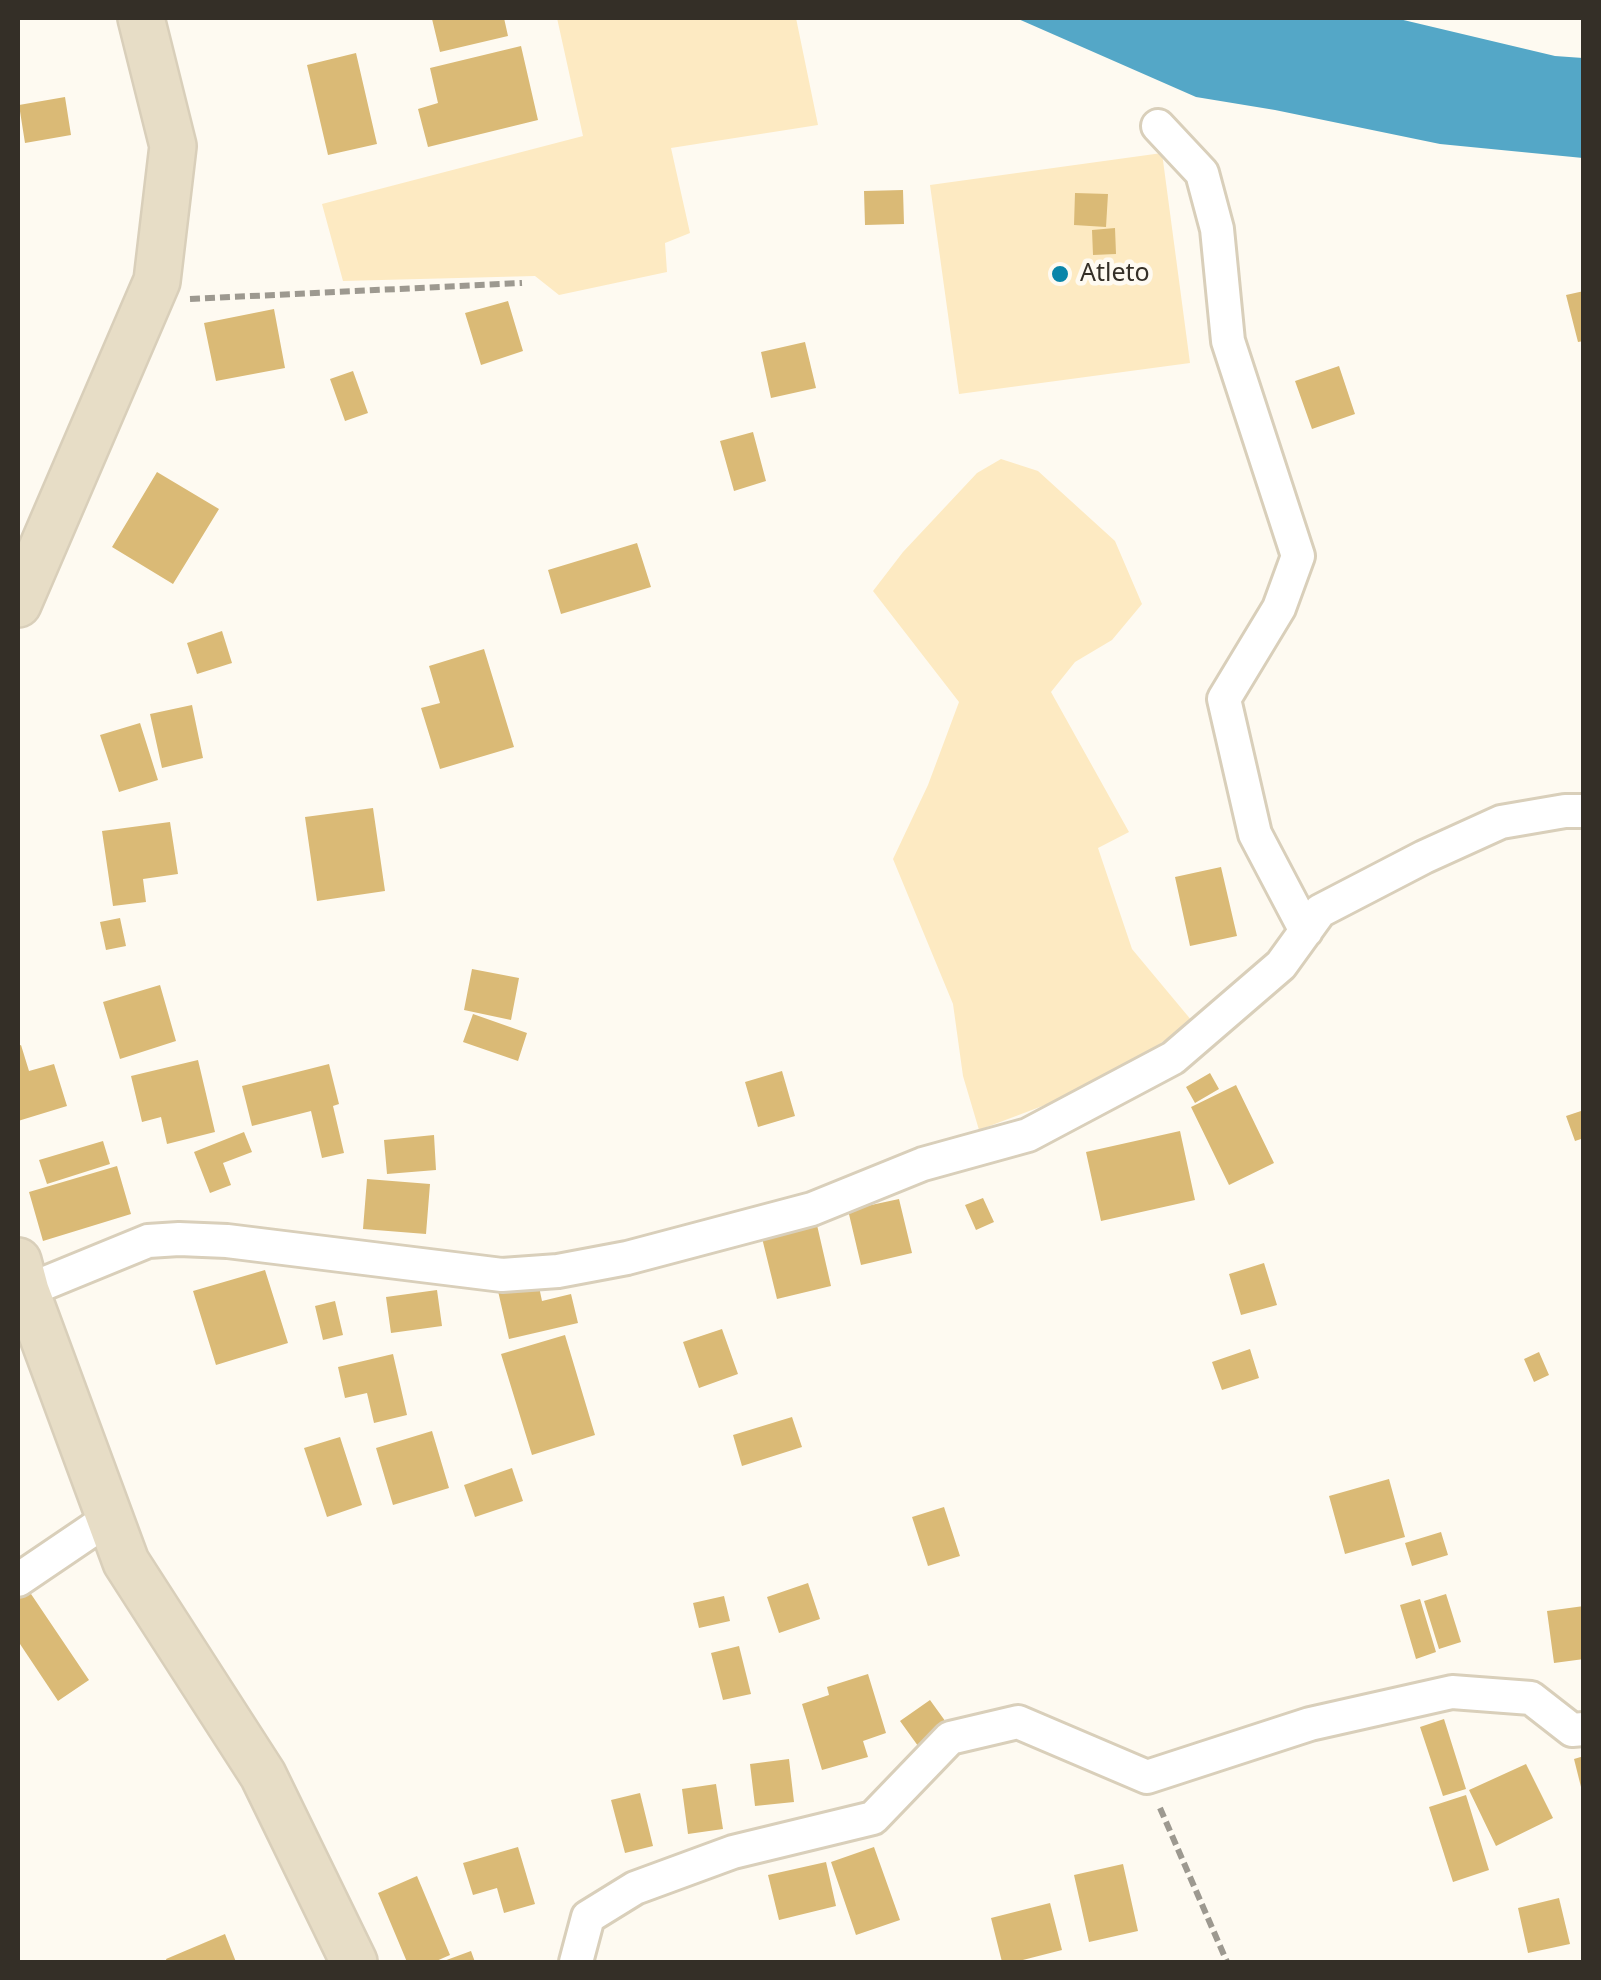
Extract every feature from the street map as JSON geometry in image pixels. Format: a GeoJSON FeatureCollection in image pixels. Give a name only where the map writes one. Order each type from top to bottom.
{"type":"FeatureCollection","features":[{"type":"Feature","properties":{"kind":"main road"},"geometry":{"type":"LineString","coordinates":[[18,604],[157,281],[174,146],[143,23]]}},
{"type":"Feature","properties":{"kind":"main road"},"geometry":{"type":"LineString","coordinates":[[24,1295],[126,1562],[263,1775],[354,1962]]}},
{"type":"Feature","properties":{"kind":"street"},"geometry":{"type":"LineString","coordinates":[[1158,126],[1202,172],[1217,229],[1228,340],[1298,556],[1279,608],[1224,698],[1255,834],[1306,930]]}},
{"type":"Feature","properties":{"kind":"street"},"geometry":{"type":"LineString","coordinates":[[24,1295],[148,1241],[227,1241],[502,1275],[558,1272],[627,1258],[812,1209],[923,1164],[1028,1135],[1173,1058],[1281,965],[1320,911],[1501,822],[1584,811]]}},
{"type":"Feature","properties":{"kind":"street"},"geometry":{"type":"LineString","coordinates":[[18,1580],[108,1519]]}},
{"type":"Feature","properties":{"kind":"street"},"geometry":{"type":"LineString","coordinates":[[576,1962],[588,1917],[635,1888],[733,1852],[873,1818],[950,1738],[1018,1722],[1147,1776],[1310,1724],[1452,1692],[1531,1698],[1572,1730],[1584,1729]]}},
{"type":"Feature","properties":{"kind":"path"},"geometry":{"type":"LineString","coordinates":[[148,301],[522,283]]}},
{"type":"Feature","properties":{"kind":"path"},"geometry":{"type":"LineString","coordinates":[[1147,1776],[1227,1962]]}},
{"type":"Feature","properties":{"kind":"shaded area"},"geometry":{"type":"Polygon","coordinates":[[[557,18],[796,18],[818,125],[671,148],[690,233],[665,243],[667,272],[559,295],[535,276],[343,281],[322,204],[583,136],[557,18]]]}},
{"type":"Feature","properties":{"kind":"shaded area","name":"Atleto"},"geometry":{"type":"Polygon","coordinates":[[[1162,153],[1190,363],[959,394],[930,185],[1162,153]]]}},
{"type":"Feature","properties":{"kind":"shaded area"},"geometry":{"type":"Polygon","coordinates":[[[1001,459],[1038,471],[1115,541],[1142,604],[1112,640],[1075,662],[1051,692],[1129,832],[1098,848],[1132,949],[1192,1021],[1106,1082],[979,1130],[963,1076],[953,1004],[893,859],[928,785],[959,702],[873,591],[903,552],[977,473],[1001,459]]]}},
{"type":"Feature","properties":{"kind":"water"},"geometry":{"type":"Polygon","coordinates":[[[1016,18],[1395,18],[1555,56],[1583,58],[1583,158],[1440,144],[1196,97],[1016,18]]]}},
{"type":"Feature","properties":{"kind":"building"},"geometry":{"type":"Polygon","coordinates":[[[504,18],[508,36],[440,52],[432,19],[504,18]]]}},
{"type":"Feature","properties":{"kind":"building"},"geometry":{"type":"Polygon","coordinates":[[[521,46],[538,120],[428,147],[418,109],[438,103],[430,68],[521,46]]]}},
{"type":"Feature","properties":{"kind":"building"},"geometry":{"type":"Polygon","coordinates":[[[356,53],[377,144],[328,155],[307,65],[356,53]]]}},
{"type":"Feature","properties":{"kind":"building"},"geometry":{"type":"Polygon","coordinates":[[[65,97],[71,135],[25,143],[19,105],[65,97]]]}},
{"type":"Feature","properties":{"kind":"building"},"geometry":{"type":"Polygon","coordinates":[[[903,190],[904,224],[865,225],[864,191],[903,190]]]}},
{"type":"Feature","properties":{"kind":"building"},"geometry":{"type":"Polygon","coordinates":[[[1075,193],[1108,194],[1106,227],[1074,225],[1075,193]]]}},
{"type":"Feature","properties":{"kind":"building"},"geometry":{"type":"Polygon","coordinates":[[[1115,228],[1116,254],[1093,255],[1092,230],[1115,228]]]}},
{"type":"Feature","properties":{"kind":"building"},"geometry":{"type":"Polygon","coordinates":[[[1584,291],[1584,341],[1578,342],[1566,295],[1584,291]]]}},
{"type":"Feature","properties":{"kind":"building"},"geometry":{"type":"Polygon","coordinates":[[[508,301],[523,351],[481,365],[465,313],[508,301]]]}},
{"type":"Feature","properties":{"kind":"building"},"geometry":{"type":"Polygon","coordinates":[[[274,309],[285,368],[216,381],[204,323],[274,309]]]}},
{"type":"Feature","properties":{"kind":"building"},"geometry":{"type":"Polygon","coordinates":[[[805,342],[816,388],[771,398],[761,352],[805,342]]]}},
{"type":"Feature","properties":{"kind":"building"},"geometry":{"type":"Polygon","coordinates":[[[1339,366],[1355,414],[1312,429],[1295,381],[1339,366]]]}},
{"type":"Feature","properties":{"kind":"building"},"geometry":{"type":"Polygon","coordinates":[[[353,371],[368,413],[345,421],[330,379],[353,371]]]}},
{"type":"Feature","properties":{"kind":"building"},"geometry":{"type":"Polygon","coordinates":[[[753,432],[766,481],[734,491],[720,441],[753,432]]]}},
{"type":"Feature","properties":{"kind":"building"},"geometry":{"type":"Polygon","coordinates":[[[157,472],[219,509],[173,584],[112,547],[157,472]]]}},
{"type":"Feature","properties":{"kind":"building"},"geometry":{"type":"Polygon","coordinates":[[[637,543],[651,587],[561,614],[548,570],[637,543]]]}},
{"type":"Feature","properties":{"kind":"building"},"geometry":{"type":"Polygon","coordinates":[[[222,631],[232,663],[197,674],[187,643],[222,631]]]}},
{"type":"Feature","properties":{"kind":"building"},"geometry":{"type":"Polygon","coordinates":[[[484,649],[514,747],[440,769],[421,708],[440,703],[429,666],[484,649]]]}},
{"type":"Feature","properties":{"kind":"building"},"geometry":{"type":"Polygon","coordinates":[[[192,705],[203,758],[162,768],[150,714],[192,705]]]}},
{"type":"Feature","properties":{"kind":"building"},"geometry":{"type":"Polygon","coordinates":[[[140,723],[158,780],[119,792],[100,735],[140,723]]]}},
{"type":"Feature","properties":{"kind":"building"},"geometry":{"type":"Polygon","coordinates":[[[373,808],[385,891],[317,901],[305,817],[373,808]]]}},
{"type":"Feature","properties":{"kind":"building"},"geometry":{"type":"Polygon","coordinates":[[[170,822],[178,874],[143,879],[146,902],[113,906],[102,831],[170,822]]]}},
{"type":"Feature","properties":{"kind":"building"},"geometry":{"type":"Polygon","coordinates":[[[1221,867],[1237,936],[1190,946],[1175,877],[1221,867]]]}},
{"type":"Feature","properties":{"kind":"building"},"geometry":{"type":"Polygon","coordinates":[[[120,918],[126,946],[106,950],[100,922],[120,918]]]}},
{"type":"Feature","properties":{"kind":"building"},"geometry":{"type":"Polygon","coordinates":[[[472,969],[519,978],[511,1020],[464,1010],[472,969]]]}},
{"type":"Feature","properties":{"kind":"building"},"geometry":{"type":"Polygon","coordinates":[[[160,985],[176,1041],[120,1059],[103,1002],[160,985]]]}},
{"type":"Feature","properties":{"kind":"building"},"geometry":{"type":"Polygon","coordinates":[[[473,1014],[527,1033],[518,1061],[463,1042],[473,1014]]]}},
{"type":"Feature","properties":{"kind":"building"},"geometry":{"type":"Polygon","coordinates":[[[21,1045],[29,1071],[54,1064],[67,1106],[18,1121],[21,1045]]]}},
{"type":"Feature","properties":{"kind":"building"},"geometry":{"type":"Polygon","coordinates":[[[198,1060],[215,1132],[167,1144],[161,1117],[142,1122],[131,1076],[198,1060]]]}},
{"type":"Feature","properties":{"kind":"building"},"geometry":{"type":"Polygon","coordinates":[[[329,1064],[339,1104],[333,1106],[344,1153],[322,1158],[311,1111],[252,1126],[242,1086],[329,1064]]]}},
{"type":"Feature","properties":{"kind":"building"},"geometry":{"type":"Polygon","coordinates":[[[782,1071],[795,1116],[758,1127],[745,1082],[782,1071]]]}},
{"type":"Feature","properties":{"kind":"building"},"geometry":{"type":"Polygon","coordinates":[[[1210,1073],[1219,1089],[1195,1103],[1186,1087],[1210,1073]]]}},
{"type":"Feature","properties":{"kind":"building"},"geometry":{"type":"Polygon","coordinates":[[[1236,1085],[1274,1163],[1229,1185],[1191,1107],[1236,1085]]]}},
{"type":"Feature","properties":{"kind":"building"},"geometry":{"type":"Polygon","coordinates":[[[1584,1110],[1584,1138],[1575,1141],[1566,1116],[1584,1110]]]}},
{"type":"Feature","properties":{"kind":"building"},"geometry":{"type":"Polygon","coordinates":[[[1180,1131],[1195,1200],[1101,1221],[1086,1152],[1180,1131]]]}},
{"type":"Feature","properties":{"kind":"building"},"geometry":{"type":"Polygon","coordinates":[[[244,1132],[252,1152],[223,1163],[231,1185],[210,1193],[194,1152],[244,1132]]]}},
{"type":"Feature","properties":{"kind":"building"},"geometry":{"type":"Polygon","coordinates":[[[434,1135],[436,1170],[387,1174],[384,1140],[434,1135]]]}},
{"type":"Feature","properties":{"kind":"building"},"geometry":{"type":"Polygon","coordinates":[[[103,1141],[110,1164],[47,1184],[39,1160],[103,1141]]]}},
{"type":"Feature","properties":{"kind":"building"},"geometry":{"type":"Polygon","coordinates":[[[117,1166],[131,1214],[43,1241],[29,1192],[117,1166]]]}},
{"type":"Feature","properties":{"kind":"building"},"geometry":{"type":"Polygon","coordinates":[[[367,1179],[430,1184],[426,1234],[363,1229],[367,1179]]]}},
{"type":"Feature","properties":{"kind":"building"},"geometry":{"type":"Polygon","coordinates":[[[983,1198],[994,1222],[976,1230],[965,1205],[983,1198]]]}},
{"type":"Feature","properties":{"kind":"building"},"geometry":{"type":"Polygon","coordinates":[[[899,1199],[912,1253],[861,1265],[848,1210],[899,1199]]]}},
{"type":"Feature","properties":{"kind":"building"},"geometry":{"type":"Polygon","coordinates":[[[817,1225],[831,1286],[777,1299],[762,1238],[817,1225]]]}},
{"type":"Feature","properties":{"kind":"building"},"geometry":{"type":"Polygon","coordinates":[[[1264,1263],[1277,1305],[1241,1315],[1229,1274],[1264,1263]]]}},
{"type":"Feature","properties":{"kind":"building"},"geometry":{"type":"Polygon","coordinates":[[[265,1270],[288,1343],[216,1365],[193,1291],[265,1270]]]}},
{"type":"Feature","properties":{"kind":"building"},"geometry":{"type":"Polygon","coordinates":[[[538,1282],[542,1301],[571,1294],[578,1323],[509,1339],[498,1291],[538,1282]]]}},
{"type":"Feature","properties":{"kind":"building"},"geometry":{"type":"Polygon","coordinates":[[[437,1290],[442,1326],[391,1333],[386,1297],[437,1290]]]}},
{"type":"Feature","properties":{"kind":"building"},"geometry":{"type":"Polygon","coordinates":[[[335,1301],[343,1335],[323,1340],[315,1306],[335,1301]]]}},
{"type":"Feature","properties":{"kind":"building"},"geometry":{"type":"Polygon","coordinates":[[[722,1329],[738,1374],[699,1388],[683,1342],[722,1329]]]}},
{"type":"Feature","properties":{"kind":"building"},"geometry":{"type":"Polygon","coordinates":[[[565,1335],[595,1435],[532,1455],[501,1354],[565,1335]]]}},
{"type":"Feature","properties":{"kind":"building"},"geometry":{"type":"Polygon","coordinates":[[[1250,1349],[1259,1378],[1222,1390],[1212,1362],[1250,1349]]]}},
{"type":"Feature","properties":{"kind":"building"},"geometry":{"type":"Polygon","coordinates":[[[1539,1352],[1549,1375],[1534,1382],[1524,1359],[1539,1352]]]}},
{"type":"Feature","properties":{"kind":"building"},"geometry":{"type":"Polygon","coordinates":[[[393,1354],[407,1415],[374,1423],[367,1393],[345,1398],[338,1367],[393,1354]]]}},
{"type":"Feature","properties":{"kind":"building"},"geometry":{"type":"Polygon","coordinates":[[[792,1417],[802,1447],[742,1466],[733,1435],[792,1417]]]}},
{"type":"Feature","properties":{"kind":"building"},"geometry":{"type":"Polygon","coordinates":[[[432,1431],[449,1488],[393,1505],[376,1448],[432,1431]]]}},
{"type":"Feature","properties":{"kind":"building"},"geometry":{"type":"Polygon","coordinates":[[[340,1437],[362,1505],[327,1517],[304,1448],[340,1437]]]}},
{"type":"Feature","properties":{"kind":"building"},"geometry":{"type":"Polygon","coordinates":[[[512,1468],[523,1501],[475,1517],[464,1485],[512,1468]]]}},
{"type":"Feature","properties":{"kind":"building"},"geometry":{"type":"Polygon","coordinates":[[[1389,1479],[1405,1537],[1345,1554],[1329,1496],[1389,1479]]]}},
{"type":"Feature","properties":{"kind":"building"},"geometry":{"type":"Polygon","coordinates":[[[944,1507],[960,1556],[928,1566],[912,1517],[944,1507]]]}},
{"type":"Feature","properties":{"kind":"building"},"geometry":{"type":"Polygon","coordinates":[[[1441,1532],[1448,1555],[1412,1566],[1405,1543],[1441,1532]]]}},
{"type":"Feature","properties":{"kind":"building"},"geometry":{"type":"Polygon","coordinates":[[[808,1583],[820,1619],[779,1633],[767,1597],[808,1583]]]}},
{"type":"Feature","properties":{"kind":"building"},"geometry":{"type":"Polygon","coordinates":[[[29,1591],[89,1680],[58,1701],[18,1641],[18,1599],[29,1591]]]}},
{"type":"Feature","properties":{"kind":"building"},"geometry":{"type":"Polygon","coordinates":[[[1446,1594],[1461,1642],[1439,1649],[1424,1601],[1446,1594]]]}},
{"type":"Feature","properties":{"kind":"building"},"geometry":{"type":"Polygon","coordinates":[[[724,1596],[730,1621],[699,1628],[693,1603],[724,1596]]]}},
{"type":"Feature","properties":{"kind":"building"},"geometry":{"type":"Polygon","coordinates":[[[1420,1599],[1436,1652],[1416,1659],[1400,1605],[1420,1599]]]}},
{"type":"Feature","properties":{"kind":"building"},"geometry":{"type":"Polygon","coordinates":[[[1584,1606],[1584,1659],[1554,1663],[1547,1611],[1584,1606]]]}},
{"type":"Feature","properties":{"kind":"building"},"geometry":{"type":"Polygon","coordinates":[[[739,1646],[751,1694],[723,1700],[711,1653],[739,1646]]]}},
{"type":"Feature","properties":{"kind":"building"},"geometry":{"type":"Polygon","coordinates":[[[868,1674],[886,1733],[863,1741],[868,1757],[822,1770],[802,1704],[829,1695],[827,1687],[868,1674]]]}},
{"type":"Feature","properties":{"kind":"building"},"geometry":{"type":"Polygon","coordinates":[[[930,1700],[956,1736],[926,1757],[900,1721],[930,1700]]]}},
{"type":"Feature","properties":{"kind":"building"},"geometry":{"type":"Polygon","coordinates":[[[1444,1719],[1466,1789],[1443,1796],[1420,1727],[1444,1719]]]}},
{"type":"Feature","properties":{"kind":"building"},"geometry":{"type":"Polygon","coordinates":[[[1584,1756],[1584,1790],[1582,1791],[1574,1759],[1584,1756]]]}},
{"type":"Feature","properties":{"kind":"building"},"geometry":{"type":"Polygon","coordinates":[[[789,1759],[794,1802],[755,1806],[750,1764],[789,1759]]]}},
{"type":"Feature","properties":{"kind":"building"},"geometry":{"type":"Polygon","coordinates":[[[1526,1764],[1553,1818],[1496,1846],[1469,1790],[1526,1764]]]}},
{"type":"Feature","properties":{"kind":"building"},"geometry":{"type":"Polygon","coordinates":[[[716,1784],[723,1829],[688,1834],[682,1789],[716,1784]]]}},
{"type":"Feature","properties":{"kind":"building"},"geometry":{"type":"Polygon","coordinates":[[[640,1793],[653,1846],[625,1853],[611,1800],[640,1793]]]}},
{"type":"Feature","properties":{"kind":"building"},"geometry":{"type":"Polygon","coordinates":[[[1466,1795],[1489,1870],[1453,1882],[1429,1807],[1466,1795]]]}},
{"type":"Feature","properties":{"kind":"building"},"geometry":{"type":"Polygon","coordinates":[[[518,1847],[535,1904],[504,1913],[497,1888],[473,1895],[463,1863],[518,1847]]]}},
{"type":"Feature","properties":{"kind":"building"},"geometry":{"type":"Polygon","coordinates":[[[874,1847],[900,1920],[856,1935],[831,1862],[874,1847]]]}},
{"type":"Feature","properties":{"kind":"building"},"geometry":{"type":"Polygon","coordinates":[[[826,1862],[836,1906],[779,1920],[768,1875],[826,1862]]]}},
{"type":"Feature","properties":{"kind":"building"},"geometry":{"type":"Polygon","coordinates":[[[1123,1864],[1138,1931],[1089,1942],[1074,1875],[1123,1864]]]}},
{"type":"Feature","properties":{"kind":"building"},"geometry":{"type":"Polygon","coordinates":[[[417,1876],[450,1955],[434,1962],[407,1962],[378,1893],[417,1876]]]}},
{"type":"Feature","properties":{"kind":"building"},"geometry":{"type":"Polygon","coordinates":[[[1559,1898],[1570,1944],[1528,1953],[1518,1908],[1559,1898]]]}},
{"type":"Feature","properties":{"kind":"building"},"geometry":{"type":"Polygon","coordinates":[[[1050,1903],[1062,1950],[1002,1962],[991,1918],[1050,1903]]]}},
{"type":"Feature","properties":{"kind":"building"},"geometry":{"type":"Polygon","coordinates":[[[225,1934],[236,1962],[167,1962],[166,1959],[225,1934]]]}},
{"type":"Feature","properties":{"kind":"building"},"geometry":{"type":"Polygon","coordinates":[[[471,1951],[475,1962],[441,1962],[471,1951]]]}},
{"type":"Feature","properties":{"kind":"place","name":"Atleto"},"geometry":{"type":"Point","coordinates":[1060,274]}}]}
